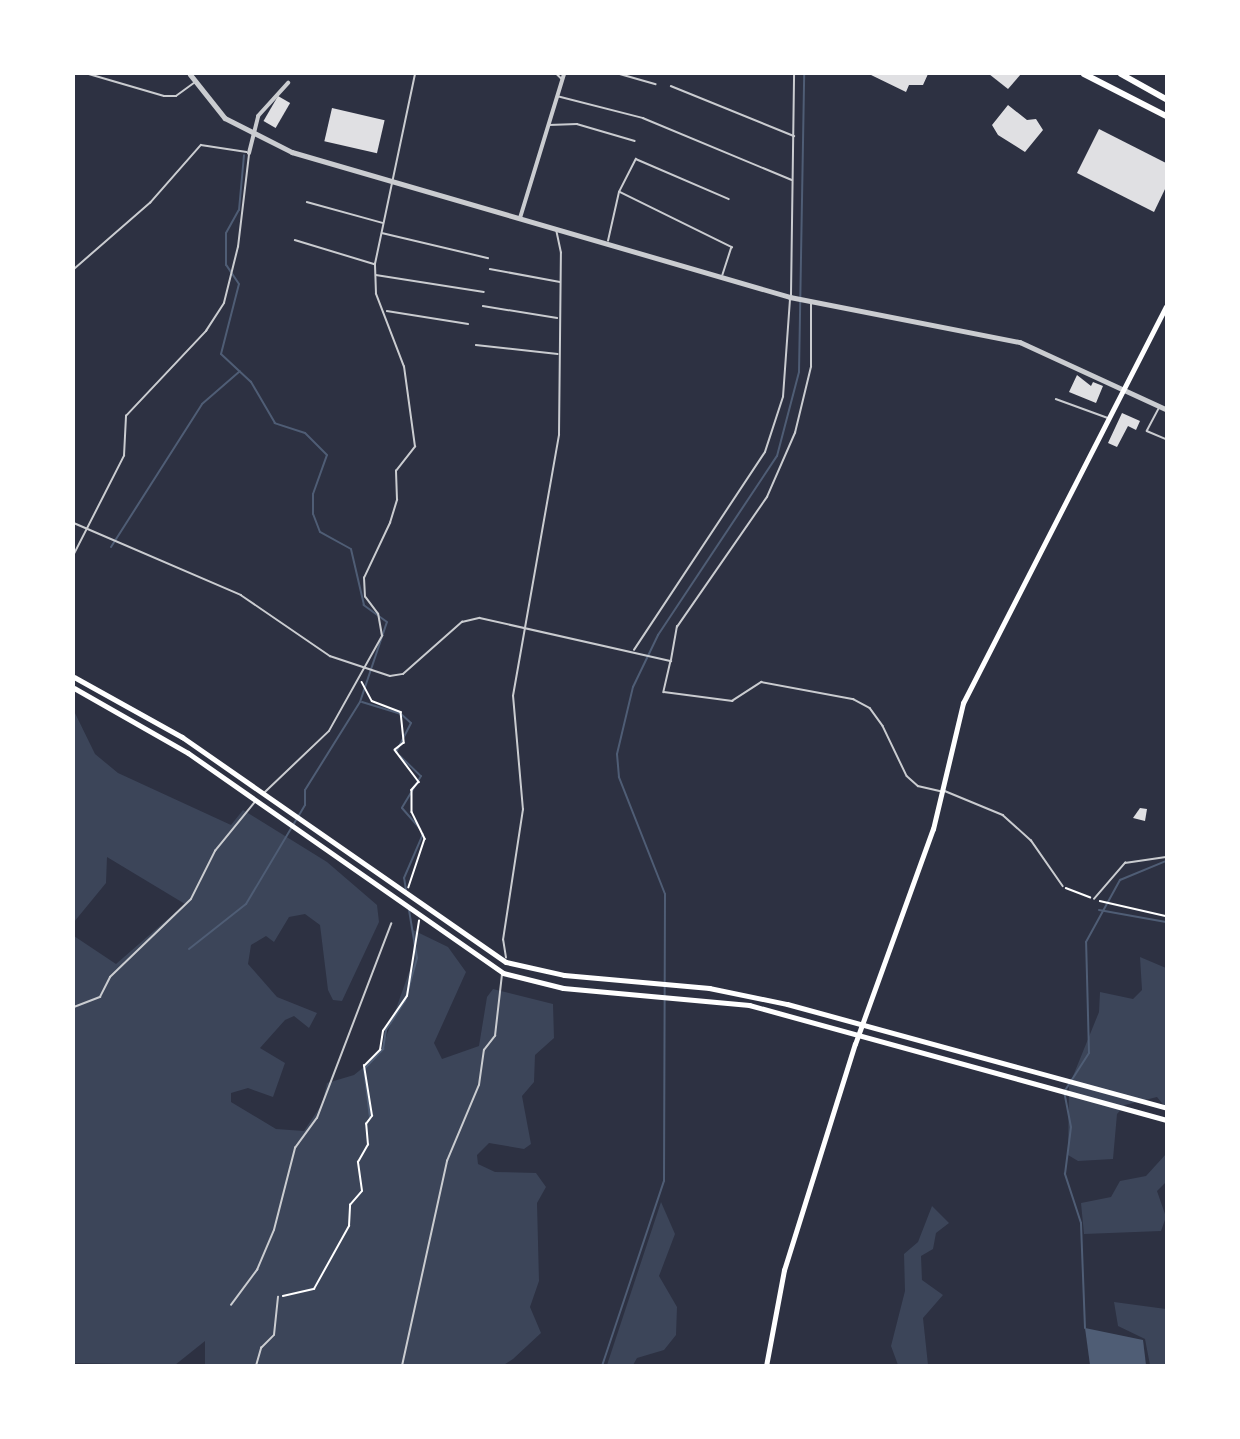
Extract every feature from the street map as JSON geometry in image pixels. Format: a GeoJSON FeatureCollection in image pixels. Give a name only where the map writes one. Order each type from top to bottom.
{"type":"FeatureCollection","features":[{"type":"Feature","properties":{"kind":"main road"},"geometry":{"type":"LineString","coordinates":[[1084,74],[1167,117]]}},
{"type":"Feature","properties":{"kind":"main road"},"geometry":{"type":"LineString","coordinates":[[1121,74],[1167,99]]}},
{"type":"Feature","properties":{"kind":"main road"},"geometry":{"type":"LineString","coordinates":[[766,1365],[784,1270],[859,1035],[943,791],[957,723],[972,683],[1123,387],[1167,308]]}},
{"type":"Feature","properties":{"kind":"main road"},"geometry":{"type":"LineString","coordinates":[[74,677],[182,737],[395,886],[424,909],[506,962],[564,975],[709,988],[863,1024],[1165,1107]]}},
{"type":"Feature","properties":{"kind":"main road"},"geometry":{"type":"LineString","coordinates":[[74,688],[188,753],[503,973],[563,988],[710,998],[859,1035],[1164,1120]]}},
{"type":"Feature","properties":{"kind":"street"},"geometry":{"type":"LineString","coordinates":[[190,74],[194,83],[225,118],[292,153],[609,243],[721,279],[790,297],[1020,342],[1167,409]]}},
{"type":"Feature","properties":{"kind":"street"},"geometry":{"type":"LineString","coordinates":[[520,218],[564,74]]}},
{"type":"Feature","properties":{"kind":"street"},"geometry":{"type":"LineString","coordinates":[[249,153],[258,116],[288,83]]}},
{"type":"Feature","properties":{"kind":"lane"},"geometry":{"type":"LineString","coordinates":[[89,74],[164,96],[176,96],[194,83]]}},
{"type":"Feature","properties":{"kind":"lane"},"geometry":{"type":"LineString","coordinates":[[74,1007],[100,997],[110,977],[191,900],[215,851],[257,801],[329,731],[382,636],[378,614],[365,597],[366,569],[390,523],[397,500],[396,471],[415,447],[404,367],[386,311],[376,294],[375,264],[381,233],[396,182],[416,74]]}},
{"type":"Feature","properties":{"kind":"lane"},"geometry":{"type":"LineString","coordinates":[[556,74],[562,79]]}},
{"type":"Feature","properties":{"kind":"lane"},"geometry":{"type":"LineString","coordinates":[[620,74],[656,84]]}},
{"type":"Feature","properties":{"kind":"lane"},"geometry":{"type":"LineString","coordinates":[[634,650],[765,452],[783,397],[790,297],[794,181],[794,74]]}},
{"type":"Feature","properties":{"kind":"lane"},"geometry":{"type":"LineString","coordinates":[[671,86],[795,136]]}},
{"type":"Feature","properties":{"kind":"lane"},"geometry":{"type":"LineString","coordinates":[[556,96],[644,118],[794,181]]}},
{"type":"Feature","properties":{"kind":"lane"},"geometry":{"type":"LineString","coordinates":[[548,125],[577,124],[635,141]]}},
{"type":"Feature","properties":{"kind":"lane"},"geometry":{"type":"LineString","coordinates":[[74,269],[150,203],[201,146],[249,153],[238,247],[224,303],[206,331],[126,416],[124,456],[84,529],[74,554]]}},
{"type":"Feature","properties":{"kind":"lane"},"geometry":{"type":"LineString","coordinates":[[609,243],[606,233],[619,192],[636,159],[729,199]]}},
{"type":"Feature","properties":{"kind":"lane"},"geometry":{"type":"LineString","coordinates":[[619,192],[732,247],[721,279]]}},
{"type":"Feature","properties":{"kind":"lane"},"geometry":{"type":"LineString","coordinates":[[307,202],[384,223]]}},
{"type":"Feature","properties":{"kind":"lane"},"geometry":{"type":"LineString","coordinates":[[402,1365],[447,1161],[478,1085],[484,1050],[495,1036],[506,962],[503,940],[523,810],[513,696],[526,626],[533,561],[559,435],[558,318],[561,282],[555,228]]}},
{"type":"Feature","properties":{"kind":"lane"},"geometry":{"type":"LineString","coordinates":[[381,233],[488,258]]}},
{"type":"Feature","properties":{"kind":"lane"},"geometry":{"type":"LineString","coordinates":[[296,240],[375,264]]}},
{"type":"Feature","properties":{"kind":"lane"},"geometry":{"type":"LineString","coordinates":[[490,269],[561,282]]}},
{"type":"Feature","properties":{"kind":"lane"},"geometry":{"type":"LineString","coordinates":[[376,275],[483,292]]}},
{"type":"Feature","properties":{"kind":"lane"},"geometry":{"type":"LineString","coordinates":[[811,300],[811,367],[795,433],[767,497],[677,627],[664,692],[732,701],[761,682],[853,699],[870,708],[883,726],[907,776],[918,786],[943,791],[1003,814],[1031,840],[1063,886]]}},
{"type":"Feature","properties":{"kind":"lane"},"geometry":{"type":"LineString","coordinates":[[483,306],[558,318]]}},
{"type":"Feature","properties":{"kind":"lane"},"geometry":{"type":"LineString","coordinates":[[386,311],[468,324]]}},
{"type":"Feature","properties":{"kind":"lane"},"geometry":{"type":"LineString","coordinates":[[476,345],[559,354]]}},
{"type":"Feature","properties":{"kind":"lane"},"geometry":{"type":"LineString","coordinates":[[1056,399],[1109,418]]}},
{"type":"Feature","properties":{"kind":"lane"},"geometry":{"type":"LineString","coordinates":[[1161,406],[1147,432],[1167,439]]}},
{"type":"Feature","properties":{"kind":"lane"},"geometry":{"type":"LineString","coordinates":[[74,523],[241,595],[330,656],[364,667],[403,674],[462,622],[480,618],[634,650],[671,661]]}},
{"type":"Feature","properties":{"kind":"lane"},"geometry":{"type":"LineString","coordinates":[[1094,899],[1125,863],[1167,856]]}},
{"type":"Feature","properties":{"kind":"lane"},"geometry":{"type":"LineString","coordinates":[[231,1305],[257,1270],[274,1230],[295,1148],[317,1118],[391,924]]}},
{"type":"Feature","properties":{"kind":"lane"},"geometry":{"type":"LineString","coordinates":[[256,1365],[261,1348],[274,1335],[278,1297]]}},
{"type":"Feature","properties":{"kind":"path"},"geometry":{"type":"LineString","coordinates":[[361,675],[365,695],[401,712],[404,743],[395,750],[419,782],[412,790],[412,812],[425,839],[409,887],[417,894]]}},
{"type":"Feature","properties":{"kind":"path"},"geometry":{"type":"LineString","coordinates":[[1063,886],[1094,899],[1167,916]]}},
{"type":"Feature","properties":{"kind":"path"},"geometry":{"type":"LineString","coordinates":[[278,1297],[314,1289],[349,1226],[350,1204],[362,1191],[358,1162],[368,1144],[366,1124],[372,1116],[364,1066],[380,1050],[383,1030],[407,996],[424,909]]}},
{"type":"Feature","properties":{"kind":"shaded area"},"geometry":{"type":"Polygon","coordinates":[[[74,711],[95,754],[118,773],[231,825],[243,810],[327,862],[377,905],[379,922],[342,1001],[333,1000],[328,990],[320,925],[305,914],[289,917],[274,942],[266,936],[251,945],[248,964],[277,997],[317,1013],[309,1028],[294,1016],[285,1020],[260,1048],[285,1063],[273,1097],[248,1088],[231,1093],[231,1102],[276,1129],[304,1131],[322,1104],[327,1083],[354,1075],[380,1054],[413,961],[413,930],[448,947],[466,972],[434,1043],[442,1059],[479,1046],[487,997],[493,989],[553,1004],[554,1038],[535,1055],[534,1082],[522,1096],[531,1144],[524,1149],[489,1143],[477,1155],[478,1164],[495,1172],[536,1173],[546,1187],[537,1203],[539,1281],[530,1307],[541,1333],[513,1359],[502,1366],[205,1365],[205,1341],[175,1365],[74,1363],[74,936],[116,964],[185,904],[107,857],[106,883],[74,922],[74,711]]]}},
{"type":"Feature","properties":{"kind":"shaded area"},"geometry":{"type":"Polygon","coordinates":[[[1140,957],[1166,968],[1166,1108],[1157,1097],[1125,1105],[1117,1114],[1113,1159],[1078,1161],[1068,1155],[1069,1086],[1099,1012],[1100,992],[1133,999],[1142,990],[1140,957]]]}},
{"type":"Feature","properties":{"kind":"shaded area"},"geometry":{"type":"Polygon","coordinates":[[[1166,1154],[1166,1182],[1157,1191],[1166,1217],[1161,1231],[1084,1234],[1081,1203],[1111,1197],[1120,1181],[1146,1176],[1166,1154]]]}},
{"type":"Feature","properties":{"kind":"shaded area"},"geometry":{"type":"Polygon","coordinates":[[[661,1202],[675,1234],[659,1276],[677,1307],[676,1335],[664,1350],[637,1358],[633,1365],[607,1365],[661,1202]]]}},
{"type":"Feature","properties":{"kind":"shaded area"},"geometry":{"type":"Polygon","coordinates":[[[932,1206],[949,1223],[936,1233],[933,1249],[921,1256],[922,1280],[943,1295],[923,1318],[928,1365],[898,1365],[891,1346],[905,1291],[904,1254],[918,1242],[932,1206]]]}},
{"type":"Feature","properties":{"kind":"shaded area"},"geometry":{"type":"Polygon","coordinates":[[[1114,1302],[1166,1309],[1166,1365],[1150,1365],[1145,1339],[1118,1326],[1114,1302]]]}},
{"type":"Feature","properties":{"kind":"shaded area"},"geometry":{"type":"Polygon","coordinates":[[[1085,1328],[1143,1340],[1146,1365],[1090,1365],[1085,1328]]]}},
{"type":"Feature","properties":{"kind":"building"},"geometry":{"type":"Polygon","coordinates":[[[869,74],[928,74],[923,85],[909,85],[906,92],[869,74]]]}},
{"type":"Feature","properties":{"kind":"building"},"geometry":{"type":"Polygon","coordinates":[[[989,74],[1021,74],[1008,89],[989,74]]]}},
{"type":"Feature","properties":{"kind":"building"},"geometry":{"type":"Polygon","coordinates":[[[278,96],[290,103],[276,128],[264,121],[278,96]]]}},
{"type":"Feature","properties":{"kind":"building"},"geometry":{"type":"Polygon","coordinates":[[[1008,105],[1027,120],[1036,119],[1043,130],[1025,152],[998,135],[992,125],[1008,105]]]}},
{"type":"Feature","properties":{"kind":"building"},"geometry":{"type":"Polygon","coordinates":[[[332,108],[385,120],[377,153],[324,141],[332,108]]]}},
{"type":"Feature","properties":{"kind":"building"},"geometry":{"type":"Polygon","coordinates":[[[1099,129],[1166,163],[1166,187],[1154,212],[1077,173],[1099,129]]]}},
{"type":"Feature","properties":{"kind":"building"},"geometry":{"type":"Polygon","coordinates":[[[1077,375],[1091,386],[1093,382],[1103,386],[1096,403],[1069,392],[1077,375]]]}},
{"type":"Feature","properties":{"kind":"building"},"geometry":{"type":"Polygon","coordinates":[[[1122,413],[1140,421],[1136,430],[1128,426],[1117,447],[1108,443],[1122,413]]]}},
{"type":"Feature","properties":{"kind":"building"},"geometry":{"type":"Polygon","coordinates":[[[1140,808],[1147,809],[1145,821],[1133,818],[1140,808]]]}},
{"type":"Feature","properties":{"kind":"waterway"},"geometry":{"type":"LineString","coordinates":[[602,1366],[664,1181],[665,894],[619,777],[617,754],[633,687],[658,635],[777,456],[799,372],[804,74]]}},
{"type":"Feature","properties":{"kind":"waterway"},"geometry":{"type":"LineString","coordinates":[[189,949],[246,904],[305,805],[305,790],[360,702],[387,622],[364,605],[351,549],[320,532],[313,514],[313,494],[327,455],[305,433],[275,423],[251,382],[221,354],[239,284],[226,265],[226,233],[239,210],[244,155]]}},
{"type":"Feature","properties":{"kind":"waterway"},"geometry":{"type":"LineString","coordinates":[[111,547],[202,404],[240,371]]}},
{"type":"Feature","properties":{"kind":"waterway"},"geometry":{"type":"LineString","coordinates":[[362,702],[401,714],[411,723],[396,752]]}},
{"type":"Feature","properties":{"kind":"waterway"},"geometry":{"type":"LineString","coordinates":[[400,756],[421,776],[402,808],[420,829]]}},
{"type":"Feature","properties":{"kind":"waterway"},"geometry":{"type":"LineString","coordinates":[[406,890],[404,878],[423,834]]}},
{"type":"Feature","properties":{"kind":"waterway"},"geometry":{"type":"LineString","coordinates":[[1085,1328],[1081,1223],[1065,1174],[1071,1127],[1064,1092],[1089,1053],[1086,942],[1120,880],[1166,861]]}},
{"type":"Feature","properties":{"kind":"waterway"},"geometry":{"type":"LineString","coordinates":[[370,1118],[364,1069],[383,1049],[386,1030],[405,1001],[417,958],[409,910]]}},
{"type":"Feature","properties":{"kind":"waterway"},"geometry":{"type":"LineString","coordinates":[[1099,910],[1166,922]]}}]}
